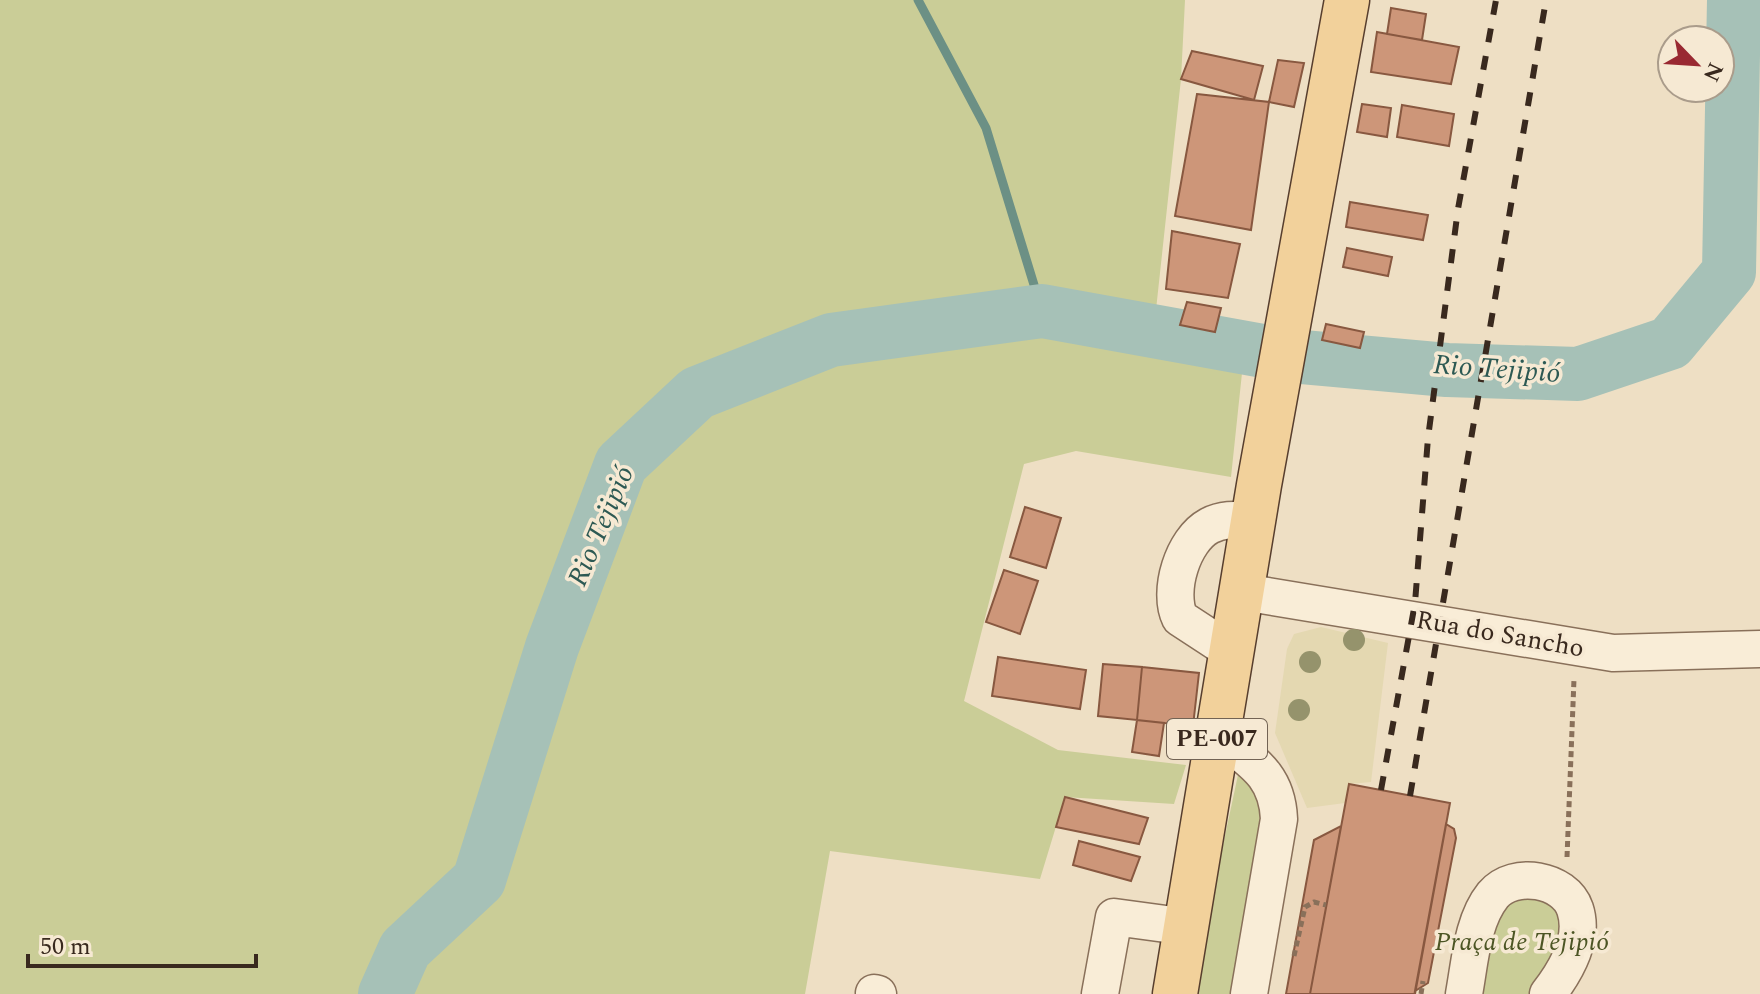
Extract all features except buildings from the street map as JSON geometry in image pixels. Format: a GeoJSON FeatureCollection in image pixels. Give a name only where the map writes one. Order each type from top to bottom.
{"type":"FeatureCollection","features":[{"type":"Feature","properties":{"kind":"main road","name":"PE-007"},"geometry":{"type":"LineString","coordinates":[[1175,994],[1256,503],[1347,0]]}},
{"type":"Feature","properties":{"kind":"street"},"geometry":{"type":"LineString","coordinates":[[1232,652],[1180,618],[1174,596],[1180,571],[1195,537],[1209,526],[1229,519],[1256,503]]}},
{"type":"Feature","properties":{"kind":"street","name":"Rua do Sancho"},"geometry":{"type":"LineString","coordinates":[[1243,592],[1575,646],[1652,654],[1760,649]]}},
{"type":"Feature","properties":{"kind":"street"},"geometry":{"type":"LineString","coordinates":[[1217,734],[1263,771],[1278,800],[1279,819],[1249,994]]}},
{"type":"Feature","properties":{"kind":"street"},"geometry":{"type":"LineString","coordinates":[[1464,994],[1478,924],[1495,893],[1509,883],[1526,880],[1547,883],[1566,893],[1575,910],[1577,930],[1573,952],[1548,994]]}},
{"type":"Feature","properties":{"kind":"street"},"geometry":{"type":"LineString","coordinates":[[1100,994],[1114,917],[1188,927]]}},
{"type":"Feature","properties":{"kind":"path"},"geometry":{"type":"LineString","coordinates":[[1566,893],[1575,646]]}},
{"type":"Feature","properties":{"kind":"path"},"geometry":{"type":"LineString","coordinates":[[1294,956],[1305,907],[1311,903],[1326,905]]}},
{"type":"Feature","properties":{"kind":"path"},"geometry":{"type":"LineString","coordinates":[[1421,994],[1423,981]]}},
{"type":"Feature","properties":{"kind":"shaded area"},"geometry":{"type":"Polygon","coordinates":[[[1321,627],[1388,643],[1371,782],[1349,784],[1345,803],[1307,808],[1275,733],[1287,649],[1294,634],[1321,627]]]}},
{"type":"Feature","properties":{"kind":"green space"},"geometry":{"type":"Polygon","coordinates":[[[0,0],[1185,0],[1181,79],[1155,319],[1242,373],[1231,477],[1076,451],[1024,464],[964,701],[1058,750],[1186,765],[1174,804],[1065,797],[1040,879],[830,851],[805,994],[0,994],[0,0]]]}},
{"type":"Feature","properties":{"kind":"green space"},"geometry":{"type":"Polygon","coordinates":[[[1242,756],[1268,779],[1246,994],[1181,994],[1219,864],[1242,756]]]}},
{"type":"Feature","properties":{"kind":"green space","name":"Praça de Tejipió"},"geometry":{"type":"Polygon","coordinates":[[[1566,894],[1551,994],[1458,994],[1489,895],[1566,894]]]}},
{"type":"Feature","properties":{"kind":"waterway"},"geometry":{"type":"LineString","coordinates":[[918,0],[986,128],[1042,311]]}},
{"type":"Feature","properties":{"kind":"waterway","name":"Rio Tejipió"},"geometry":{"type":"LineString","coordinates":[[385,994],[405,949],[479,880],[552,647],[621,464],[697,393],[831,340],[1042,311],[1291,356],[1447,370],[1578,374],[1670,343],[1729,272],[1734,0]]}},
{"type":"Feature","properties":{"kind":"railway"},"geometry":{"type":"LineString","coordinates":[[1381,790],[1415,603],[1428,438],[1458,209],[1496,0]]}},
{"type":"Feature","properties":{"kind":"railway"},"geometry":{"type":"LineString","coordinates":[[1410,796],[1546,0]]}}]}
